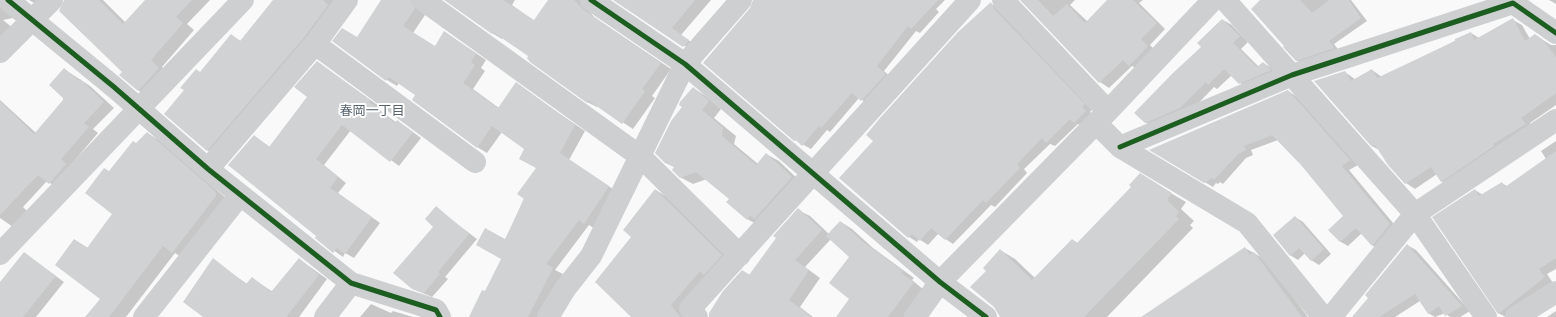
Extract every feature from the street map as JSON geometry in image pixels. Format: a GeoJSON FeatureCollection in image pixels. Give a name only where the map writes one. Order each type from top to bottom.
{"type":"FeatureCollection","features":[{"type":"Feature","properties":{"kind":"street"},"geometry":{"type":"LineString","coordinates":[[8,0],[114,87],[208,169],[351,283],[436,310],[440,317]]}},
{"type":"Feature","properties":{"kind":"street"},"geometry":{"type":"LineString","coordinates":[[0,52],[52,0]]}},
{"type":"Feature","properties":{"kind":"street"},"geometry":{"type":"LineString","coordinates":[[0,254],[243,0]]}},
{"type":"Feature","properties":{"kind":"street"},"geometry":{"type":"LineString","coordinates":[[208,169],[315,44],[347,0]]}},
{"type":"Feature","properties":{"kind":"street"},"geometry":{"type":"LineString","coordinates":[[423,0],[641,157],[740,255]]}},
{"type":"Feature","properties":{"kind":"street"},"geometry":{"type":"LineString","coordinates":[[591,0],[685,64],[940,282],[986,317]]}},
{"type":"Feature","properties":{"kind":"street"},"geometry":{"type":"LineString","coordinates":[[548,317],[565,290],[591,256],[641,157],[685,64],[741,0]]}},
{"type":"Feature","properties":{"kind":"street"},"geometry":{"type":"LineString","coordinates":[[697,317],[690,309],[970,0]]}},
{"type":"Feature","properties":{"kind":"street"},"geometry":{"type":"LineString","coordinates":[[1003,0],[1102,117],[1120,147],[1246,223],[1323,317]]}},
{"type":"Feature","properties":{"kind":"street"},"geometry":{"type":"LineString","coordinates":[[915,317],[940,282],[1102,117],[1213,0]]}},
{"type":"Feature","properties":{"kind":"street"},"geometry":{"type":"LineString","coordinates":[[1225,0],[1415,214],[1486,317]]}},
{"type":"Feature","properties":{"kind":"street"},"geometry":{"type":"LineString","coordinates":[[1120,147],[1292,75],[1503,3],[1556,33]]}},
{"type":"Feature","properties":{"kind":"street"},"geometry":{"type":"LineString","coordinates":[[315,44],[475,162]]}},
{"type":"Feature","properties":{"kind":"street"},"geometry":{"type":"LineString","coordinates":[[1331,317],[1415,214],[1556,120]]}},
{"type":"Feature","properties":{"kind":"street"},"geometry":{"type":"LineString","coordinates":[[144,317],[240,195]]}},
{"type":"Feature","properties":{"kind":"street"},"geometry":{"type":"LineString","coordinates":[[325,317],[351,283]]}},
{"type":"Feature","properties":{"kind":"street"},"geometry":{"type":"LineString","coordinates":[[1516,317],[1556,292]]}},
{"type":"Feature","properties":{"kind":"building"},"geometry":{"type":"Polygon","coordinates":[[[64,0],[99,0],[123,24],[145,0],[192,0],[176,17],[183,23],[151,60],[159,68],[138,91],[119,75],[122,72],[59,11],[64,0]]]}},
{"type":"Feature","properties":{"kind":"building"},"geometry":{"type":"Polygon","coordinates":[[[273,0],[323,0],[328,5],[305,36],[207,151],[164,114],[184,90],[180,88],[196,69],[200,72],[231,34],[240,41],[273,0]]]}},
{"type":"Feature","properties":{"kind":"building"},"geometry":{"type":"Polygon","coordinates":[[[381,0],[411,0],[415,9],[403,26],[435,46],[444,31],[476,54],[471,62],[475,65],[463,83],[498,108],[516,82],[575,125],[560,153],[609,186],[584,224],[579,220],[546,264],[553,268],[528,317],[469,317],[482,290],[485,291],[501,259],[476,245],[485,228],[505,239],[524,199],[517,194],[536,168],[519,159],[524,149],[492,126],[477,148],[412,100],[415,95],[389,77],[386,81],[332,41],[342,28],[357,37],[381,0]]]}},
{"type":"Feature","properties":{"kind":"building"},"geometry":{"type":"Polygon","coordinates":[[[444,0],[503,0],[534,20],[548,0],[574,0],[584,10],[661,63],[642,89],[645,91],[622,124],[588,100],[587,103],[530,62],[527,58],[528,56],[493,32],[492,34],[444,0]]]}},
{"type":"Feature","properties":{"kind":"building"},"geometry":{"type":"Polygon","coordinates":[[[613,0],[695,0],[672,28],[689,40],[683,47],[613,0]]]}},
{"type":"Feature","properties":{"kind":"building"},"geometry":{"type":"Polygon","coordinates":[[[753,0],[938,0],[911,29],[908,26],[877,66],[886,74],[861,101],[852,93],[821,128],[819,126],[802,146],[796,140],[794,141],[703,63],[750,8],[753,0]]]}},
{"type":"Feature","properties":{"kind":"building"},"geometry":{"type":"Polygon","coordinates":[[[1020,0],[1038,0],[1053,16],[1067,4],[1085,23],[1107,0],[1133,0],[1157,23],[1141,39],[1148,46],[1129,66],[1123,60],[1099,83],[1020,0]]]}},
{"type":"Feature","properties":{"kind":"building"},"geometry":{"type":"Polygon","coordinates":[[[1260,0],[1300,0],[1312,13],[1329,0],[1349,0],[1361,18],[1329,41],[1334,48],[1296,61],[1251,9],[1260,0]]]}},
{"type":"Feature","properties":{"kind":"building"},"geometry":{"type":"Polygon","coordinates":[[[991,2],[994,9],[1085,104],[1082,107],[1086,111],[1074,123],[1070,119],[1046,143],[1042,138],[1017,164],[1020,168],[986,203],[983,200],[945,240],[931,228],[920,241],[912,234],[908,238],[839,178],[873,141],[866,135],[880,118],[958,32],[991,2]]]}},
{"type":"Feature","properties":{"kind":"building"},"geometry":{"type":"Polygon","coordinates":[[[1513,18],[1525,41],[1535,34],[1542,39],[1556,57],[1556,93],[1521,118],[1526,124],[1493,144],[1494,146],[1441,182],[1431,167],[1405,184],[1388,165],[1375,145],[1372,147],[1314,81],[1345,71],[1351,81],[1372,69],[1377,78],[1471,32],[1474,40],[1513,18]]]}},
{"type":"Feature","properties":{"kind":"building"},"geometry":{"type":"Polygon","coordinates":[[[1222,19],[1240,36],[1233,43],[1257,67],[1263,62],[1271,70],[1239,84],[1224,69],[1208,85],[1206,82],[1180,108],[1145,123],[1134,113],[1201,47],[1197,43],[1222,19]]]}},
{"type":"Feature","properties":{"kind":"building"},"geometry":{"type":"Polygon","coordinates":[[[317,61],[370,100],[369,102],[395,123],[397,120],[413,132],[390,162],[342,125],[316,159],[338,177],[330,188],[372,217],[345,254],[337,248],[333,253],[315,238],[316,236],[228,165],[254,135],[269,147],[307,97],[294,87],[317,61]]]}},
{"type":"Feature","properties":{"kind":"building"},"geometry":{"type":"Polygon","coordinates":[[[64,68],[79,81],[80,79],[104,102],[84,123],[89,127],[61,159],[66,164],[49,184],[38,175],[0,215],[0,101],[34,134],[63,100],[63,98],[49,85],[64,68]]]}},
{"type":"Feature","properties":{"kind":"building"},"geometry":{"type":"Polygon","coordinates":[[[693,87],[709,101],[702,110],[723,128],[722,136],[756,165],[766,153],[792,177],[754,219],[750,215],[747,220],[726,202],[729,199],[696,172],[680,178],[672,170],[674,167],[665,163],[655,153],[671,121],[682,107],[679,105],[680,102],[693,87]]]}},
{"type":"Feature","properties":{"kind":"building"},"geometry":{"type":"Polygon","coordinates":[[[1288,90],[1350,160],[1342,166],[1390,224],[1372,246],[1356,228],[1340,242],[1328,230],[1343,216],[1301,165],[1272,135],[1244,146],[1246,150],[1238,154],[1214,180],[1212,178],[1204,183],[1149,150],[1288,90]]]}},
{"type":"Feature","properties":{"kind":"building"},"geometry":{"type":"Polygon","coordinates":[[[147,132],[215,191],[216,196],[172,253],[163,246],[109,317],[85,317],[100,299],[55,265],[74,239],[87,248],[112,214],[85,193],[104,168],[109,171],[133,141],[136,143],[147,132]]]}},
{"type":"Feature","properties":{"kind":"building"},"geometry":{"type":"Polygon","coordinates":[[[1556,151],[1556,258],[1539,269],[1545,277],[1498,314],[1432,217],[1475,189],[1479,196],[1502,182],[1505,187],[1556,151]]]}},
{"type":"Feature","properties":{"kind":"building"},"geometry":{"type":"Polygon","coordinates":[[[1140,173],[1172,193],[1167,200],[1179,212],[1176,216],[1179,219],[1084,317],[1000,317],[994,307],[970,287],[986,271],[983,268],[1000,249],[1032,280],[1072,239],[1077,243],[1131,187],[1129,185],[1140,173]]]}},
{"type":"Feature","properties":{"kind":"building"},"geometry":{"type":"Polygon","coordinates":[[[655,189],[722,255],[704,275],[700,271],[671,305],[680,317],[631,317],[595,282],[631,237],[623,230],[655,189]]]}},
{"type":"Feature","properties":{"kind":"building"},"geometry":{"type":"Polygon","coordinates":[[[436,206],[469,234],[438,272],[440,274],[424,293],[412,289],[393,273],[433,227],[425,219],[436,206]]]}},
{"type":"Feature","properties":{"kind":"building"},"geometry":{"type":"Polygon","coordinates":[[[798,208],[822,230],[795,260],[809,270],[789,300],[812,317],[709,317],[709,313],[723,291],[742,270],[749,275],[776,238],[773,236],[798,208]]]}},
{"type":"Feature","properties":{"kind":"building"},"geometry":{"type":"Polygon","coordinates":[[[1295,216],[1324,249],[1311,261],[1299,248],[1290,256],[1273,235],[1295,216]]]}},
{"type":"Feature","properties":{"kind":"building"},"geometry":{"type":"Polygon","coordinates":[[[840,221],[862,241],[903,271],[901,273],[914,282],[888,317],[836,317],[849,299],[829,283],[849,257],[826,236],[840,221]]]}},
{"type":"Feature","properties":{"kind":"building"},"geometry":{"type":"Polygon","coordinates":[[[1407,244],[1462,306],[1445,316],[1439,306],[1428,314],[1415,294],[1379,317],[1352,317],[1368,298],[1365,295],[1407,244]]]}},
{"type":"Feature","properties":{"kind":"building"},"geometry":{"type":"Polygon","coordinates":[[[1245,247],[1250,255],[1254,252],[1302,317],[1141,317],[1245,247]]]}},
{"type":"Feature","properties":{"kind":"building"},"geometry":{"type":"Polygon","coordinates":[[[24,252],[56,276],[23,317],[0,317],[0,282],[24,252]]]}},
{"type":"Feature","properties":{"kind":"building"},"geometry":{"type":"Polygon","coordinates":[[[213,258],[246,284],[252,277],[271,292],[299,258],[319,275],[286,317],[203,317],[183,302],[213,258]]]}},
{"type":"Feature","properties":{"kind":"cycle path"},"geometry":{"type":"LineString","coordinates":[[8,0],[114,87],[208,169],[351,283],[436,310],[440,317]]}},
{"type":"Feature","properties":{"kind":"cycle path"},"geometry":{"type":"LineString","coordinates":[[591,0],[685,64],[940,282],[986,317]]}},
{"type":"Feature","properties":{"kind":"cycle path"},"geometry":{"type":"LineString","coordinates":[[1120,147],[1292,75],[1513,3],[1556,33]]}},
{"type":"Feature","properties":{"kind":"district","name":"春岡一丁目"},"geometry":{"type":"Point","coordinates":[372,111]}}]}
